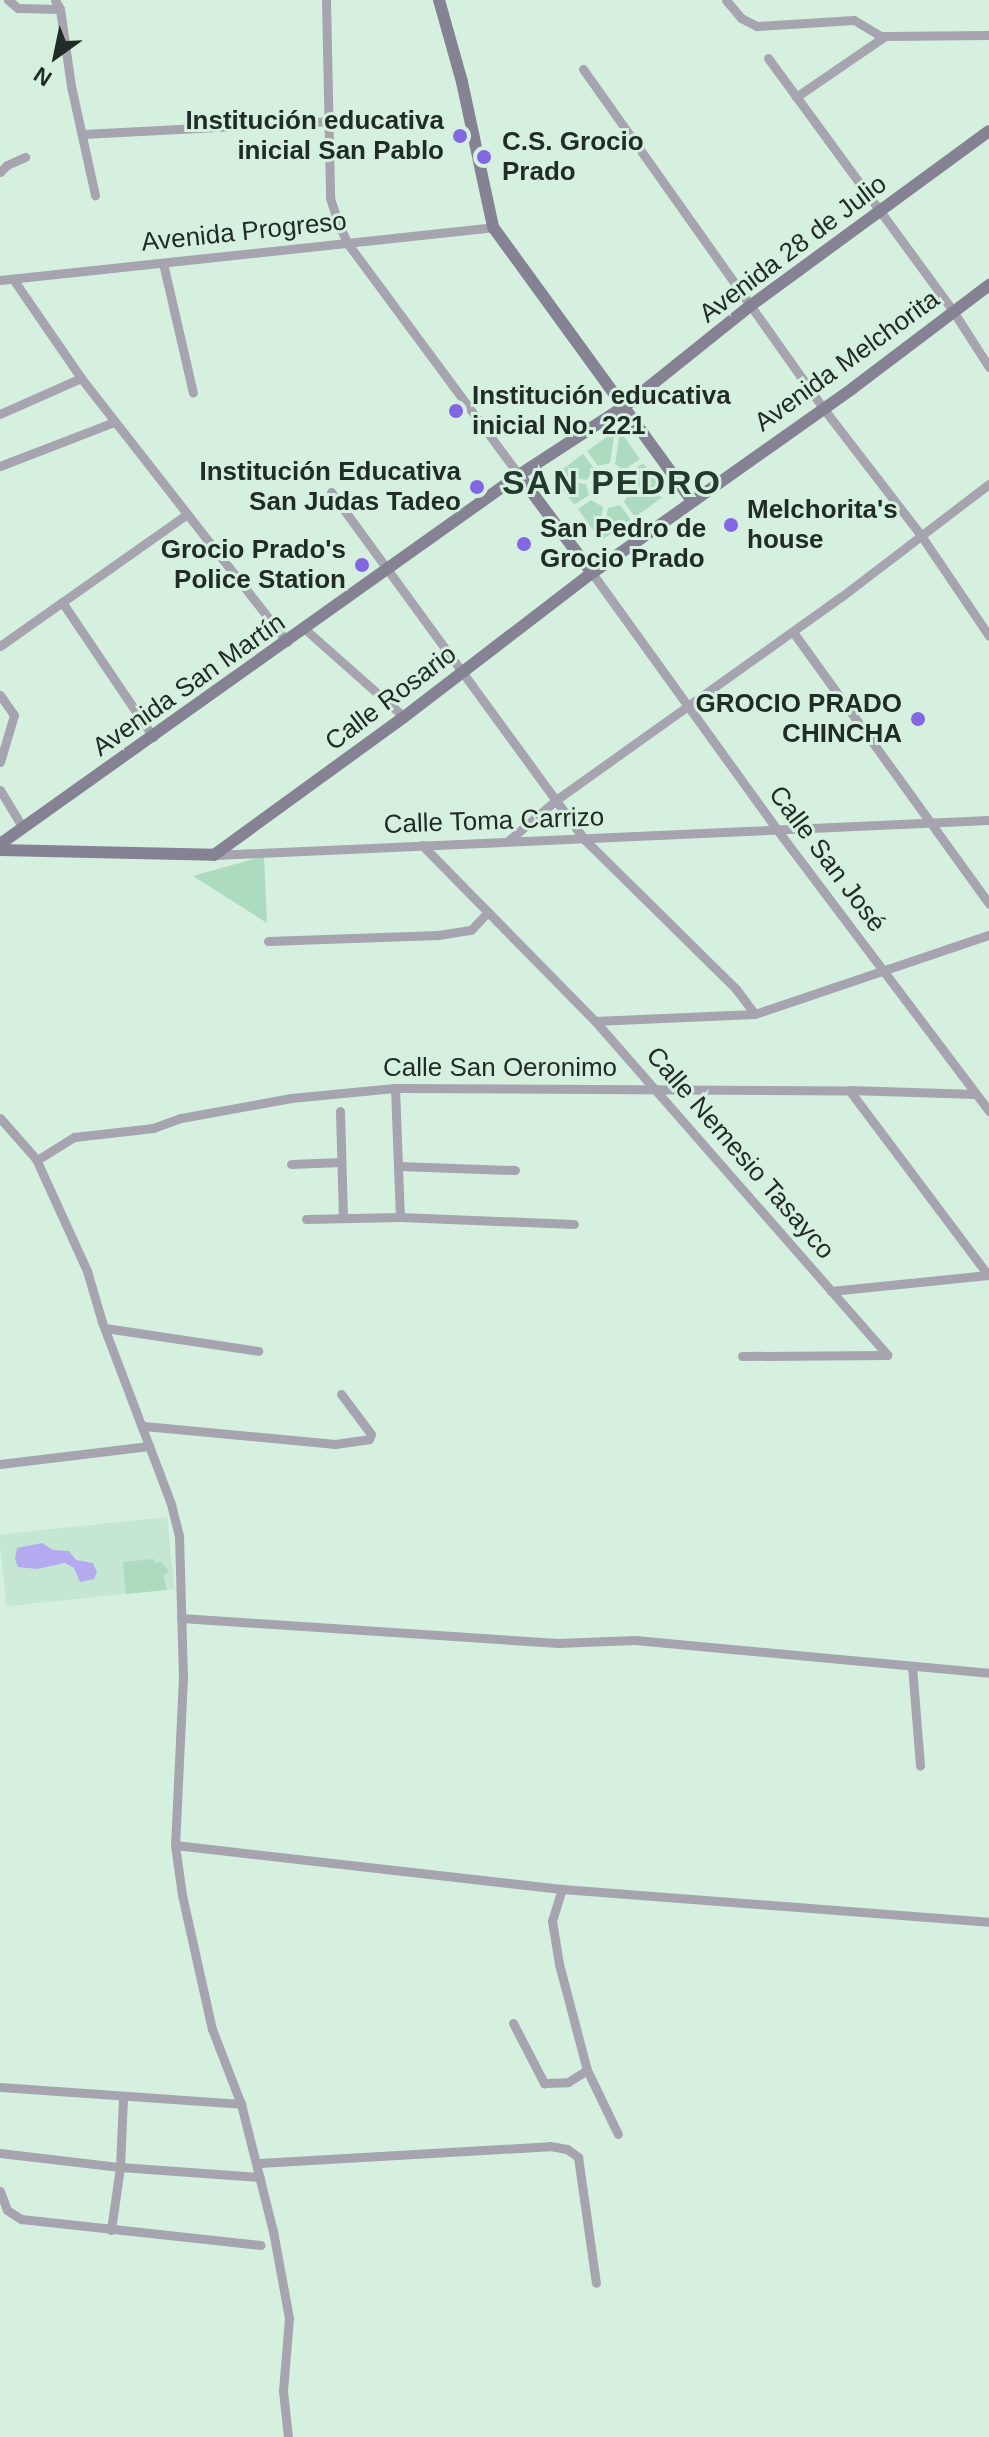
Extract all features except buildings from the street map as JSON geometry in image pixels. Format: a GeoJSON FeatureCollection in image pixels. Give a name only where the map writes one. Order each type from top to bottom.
{"type":"FeatureCollection","features":[{"type":"Feature","properties":{"kind":"main road"},"geometry":{"type":"LineString","coordinates":[[439,0],[462,82],[493,227],[692,501]]}},
{"type":"Feature","properties":{"kind":"main road","name":"Avenida 28 de Julio"},"geometry":{"type":"LineString","coordinates":[[519,475],[625,406],[750,306],[989,131]]}},
{"type":"Feature","properties":{"kind":"main road","name":"Avenida Melchorita"},"geometry":{"type":"LineString","coordinates":[[592,573],[989,285]]}},
{"type":"Feature","properties":{"kind":"main road","name":"Avenida San Martín"},"geometry":{"type":"LineString","coordinates":[[0,844],[306,630],[519,475]]}},
{"type":"Feature","properties":{"kind":"main road","name":"Calle San José"},"geometry":{"type":"LineString","coordinates":[[519,475],[592,573]]}},
{"type":"Feature","properties":{"kind":"main road","name":"Calle Rosario"},"geometry":{"type":"LineString","coordinates":[[214,855],[404,717],[592,573]]}},
{"type":"Feature","properties":{"kind":"main road","name":"Calle Toma Carrizo"},"geometry":{"type":"LineString","coordinates":[[0,850],[214,855]]}},
{"type":"Feature","properties":{"kind":"street"},"geometry":{"type":"LineString","coordinates":[[8,0],[18,8],[58,4],[71,86],[95,195]]}},
{"type":"Feature","properties":{"kind":"street"},"geometry":{"type":"LineString","coordinates":[[326,0],[330,198],[348,244],[519,475]]}},
{"type":"Feature","properties":{"kind":"street"},"geometry":{"type":"LineString","coordinates":[[726,0],[741,18],[757,26],[854,20],[882,37],[989,35]]}},
{"type":"Feature","properties":{"kind":"street"},"geometry":{"type":"LineString","coordinates":[[796,97],[882,37]]}},
{"type":"Feature","properties":{"kind":"street"},"geometry":{"type":"LineString","coordinates":[[768,58],[953,311],[989,367]]}},
{"type":"Feature","properties":{"kind":"street"},"geometry":{"type":"LineString","coordinates":[[583,69],[823,408],[920,534],[989,636]]}},
{"type":"Feature","properties":{"kind":"street"},"geometry":{"type":"LineString","coordinates":[[83,134],[328,121]]}},
{"type":"Feature","properties":{"kind":"street"},"geometry":{"type":"LineString","coordinates":[[0,172],[7,165],[25,157]]}},
{"type":"Feature","properties":{"kind":"street","name":"Avenida Progreso"},"geometry":{"type":"LineString","coordinates":[[0,280],[493,227]]}},
{"type":"Feature","properties":{"kind":"street"},"geometry":{"type":"LineString","coordinates":[[163,263],[193,393]]}},
{"type":"Feature","properties":{"kind":"street"},"geometry":{"type":"LineString","coordinates":[[13,279],[114,422],[287,642]]}},
{"type":"Feature","properties":{"kind":"street"},"geometry":{"type":"LineString","coordinates":[[0,414],[81,378]]}},
{"type":"Feature","properties":{"kind":"street"},"geometry":{"type":"LineString","coordinates":[[0,466],[114,422]]}},
{"type":"Feature","properties":{"kind":"street"},"geometry":{"type":"LineString","coordinates":[[508,841],[556,800],[793,632],[989,484]]}},
{"type":"Feature","properties":{"kind":"street"},"geometry":{"type":"LineString","coordinates":[[331,492],[585,840],[736,989],[755,1014]]}},
{"type":"Feature","properties":{"kind":"street"},"geometry":{"type":"LineString","coordinates":[[0,646],[186,515]]}},
{"type":"Feature","properties":{"kind":"street","name":"Calle San José"},"geometry":{"type":"LineString","coordinates":[[592,573],[778,831],[975,1094],[988,1106]]}},
{"type":"Feature","properties":{"kind":"street"},"geometry":{"type":"LineString","coordinates":[[62,602],[153,737]]}},
{"type":"Feature","properties":{"kind":"street"},"geometry":{"type":"LineString","coordinates":[[306,630],[404,717]]}},
{"type":"Feature","properties":{"kind":"street"},"geometry":{"type":"LineString","coordinates":[[793,632],[989,904]]}},
{"type":"Feature","properties":{"kind":"street"},"geometry":{"type":"LineString","coordinates":[[0,695],[14,715],[0,762]]}},
{"type":"Feature","properties":{"kind":"street"},"geometry":{"type":"LineString","coordinates":[[0,790],[23,828]]}},
{"type":"Feature","properties":{"kind":"street","name":"Calle Toma Carrizo"},"geometry":{"type":"LineString","coordinates":[[214,855],[989,820]]}},
{"type":"Feature","properties":{"kind":"street","name":"Calle Nemesio Tasayco"},"geometry":{"type":"LineString","coordinates":[[422,845],[595,1021],[887,1355],[742,1356]]}},
{"type":"Feature","properties":{"kind":"street"},"geometry":{"type":"LineString","coordinates":[[268,941],[438,935],[471,930],[488,912]]}},
{"type":"Feature","properties":{"kind":"street"},"geometry":{"type":"LineString","coordinates":[[595,1021],[755,1014],[989,935]]}},
{"type":"Feature","properties":{"kind":"street"},"geometry":{"type":"LineString","coordinates":[[395,1088],[400,1217]]}},
{"type":"Feature","properties":{"kind":"street","name":"Calle San Oeronimo"},"geometry":{"type":"LineString","coordinates":[[37,1160],[74,1137],[153,1128],[181,1118],[291,1098],[395,1088],[849,1090],[975,1094]]}},
{"type":"Feature","properties":{"kind":"street"},"geometry":{"type":"LineString","coordinates":[[831,1291],[988,1275],[849,1090]]}},
{"type":"Feature","properties":{"kind":"street"},"geometry":{"type":"LineString","coordinates":[[340,1111],[343,1218]]}},
{"type":"Feature","properties":{"kind":"street"},"geometry":{"type":"LineString","coordinates":[[0,1118],[37,1160],[87,1271],[105,1328],[144,1426],[179,1535],[183,1677],[175,1845],[182,1895],[212,2029],[241,2104],[259,2163],[289,2318],[283,2391],[288,2437]]}},
{"type":"Feature","properties":{"kind":"street"},"geometry":{"type":"LineString","coordinates":[[291,1164],[341,1162]]}},
{"type":"Feature","properties":{"kind":"street"},"geometry":{"type":"LineString","coordinates":[[398,1166],[515,1170]]}},
{"type":"Feature","properties":{"kind":"street"},"geometry":{"type":"LineString","coordinates":[[306,1219],[400,1217],[574,1224]]}},
{"type":"Feature","properties":{"kind":"street"},"geometry":{"type":"LineString","coordinates":[[105,1328],[258,1351]]}},
{"type":"Feature","properties":{"kind":"street"},"geometry":{"type":"LineString","coordinates":[[144,1426],[335,1444],[366,1441],[371,1434],[341,1394]]}},
{"type":"Feature","properties":{"kind":"street"},"geometry":{"type":"LineString","coordinates":[[0,1464],[149,1446]]}},
{"type":"Feature","properties":{"kind":"street"},"geometry":{"type":"LineString","coordinates":[[181,1618],[558,1643],[635,1640],[989,1673]]}},
{"type":"Feature","properties":{"kind":"street"},"geometry":{"type":"LineString","coordinates":[[912,1666],[920,1766]]}},
{"type":"Feature","properties":{"kind":"street"},"geometry":{"type":"LineString","coordinates":[[175,1845],[562,1889],[989,1922]]}},
{"type":"Feature","properties":{"kind":"street"},"geometry":{"type":"LineString","coordinates":[[562,1889],[552,1921],[559,1964],[587,2070],[618,2134]]}},
{"type":"Feature","properties":{"kind":"street"},"geometry":{"type":"LineString","coordinates":[[513,2023],[544,2083],[568,2082],[587,2070]]}},
{"type":"Feature","properties":{"kind":"street"},"geometry":{"type":"LineString","coordinates":[[0,2087],[241,2104]]}},
{"type":"Feature","properties":{"kind":"street"},"geometry":{"type":"LineString","coordinates":[[111,2230],[120,2167],[123,2097]]}},
{"type":"Feature","properties":{"kind":"street"},"geometry":{"type":"LineString","coordinates":[[259,2163],[550,2146],[567,2149],[578,2157],[596,2283]]}},
{"type":"Feature","properties":{"kind":"street"},"geometry":{"type":"LineString","coordinates":[[0,2153],[120,2167],[260,2177]]}},
{"type":"Feature","properties":{"kind":"street"},"geometry":{"type":"LineString","coordinates":[[0,2191],[7,2210],[21,2219],[261,2245]]}},
{"type":"Feature","properties":{"kind":"shaded area"},"geometry":{"type":"Polygon","coordinates":[[[615,431],[610,463],[598,466],[587,451],[615,431]]]}},
{"type":"Feature","properties":{"kind":"shaded area"},"geometry":{"type":"Polygon","coordinates":[[[620,431],[640,459],[624,470],[615,464],[620,431]]]}},
{"type":"Feature","properties":{"kind":"shaded area"},"geometry":{"type":"Polygon","coordinates":[[[583,454],[594,468],[587,480],[555,475],[583,454]]]}},
{"type":"Feature","properties":{"kind":"shaded area"},"geometry":{"type":"Polygon","coordinates":[[[643,463],[665,493],[631,487],[628,474],[643,463]]]}},
{"type":"Feature","properties":{"kind":"shaded area"},"geometry":{"type":"Polygon","coordinates":[[[555,479],[586,484],[589,495],[574,505],[555,479]]]}},
{"type":"Feature","properties":{"kind":"shaded area"},"geometry":{"type":"Polygon","coordinates":[[[630,491],[663,497],[635,517],[624,502],[630,491]]]}},
{"type":"Feature","properties":{"kind":"shaded area"},"geometry":{"type":"Polygon","coordinates":[[[591,500],[603,507],[598,537],[578,509],[591,500]]]}},
{"type":"Feature","properties":{"kind":"shaded area"},"geometry":{"type":"Polygon","coordinates":[[[620,505],[631,520],[602,540],[608,508],[620,505]]]}},
{"type":"Feature","properties":{"kind":"shaded area"},"geometry":{"type":"Polygon","coordinates":[[[264,856],[267,923],[193,876],[264,856]]]}},
{"type":"Feature","properties":{"kind":"shaded area"},"geometry":{"type":"Polygon","coordinates":[[[167,1517],[175,1589],[6,1606],[0,1535],[167,1517]]]}},
{"type":"Feature","properties":{"kind":"shaded area"},"geometry":{"type":"Polygon","coordinates":[[[42,1543],[53,1550],[69,1551],[76,1560],[93,1563],[97,1572],[94,1579],[80,1582],[74,1568],[65,1563],[37,1569],[18,1567],[15,1559],[17,1548],[42,1543]]]}},
{"type":"Feature","properties":{"kind":"shaded area"},"geometry":{"type":"Polygon","coordinates":[[[154,1559],[155,1563],[162,1562],[169,1572],[163,1575],[167,1590],[126,1594],[123,1562],[154,1559]]]}},
{"type":"Feature","properties":{"kind":"place","name":"Institución educativa inicial San Pablo"},"geometry":{"type":"Point","coordinates":[460,136]}},
{"type":"Feature","properties":{"kind":"place","name":"C.S. Grocio Prado"},"geometry":{"type":"Point","coordinates":[484,157]}},
{"type":"Feature","properties":{"kind":"place","name":"Institución educativa inicial No. 221"},"geometry":{"type":"Point","coordinates":[456,411]}},
{"type":"Feature","properties":{"kind":"place","name":"Institución Educativa San Judas Tadeo"},"geometry":{"type":"Point","coordinates":[477,487]}},
{"type":"Feature","properties":{"kind":"place","name":"Melchorita's house"},"geometry":{"type":"Point","coordinates":[731,525]}},
{"type":"Feature","properties":{"kind":"place","name":"San Pedro de Grocio Prado"},"geometry":{"type":"Point","coordinates":[524,544]}},
{"type":"Feature","properties":{"kind":"place","name":"Grocio Prado's Police Station"},"geometry":{"type":"Point","coordinates":[362,565]}},
{"type":"Feature","properties":{"kind":"place","name":"GROCIO PRADO CHINCHA"},"geometry":{"type":"Point","coordinates":[918,719]}},
{"type":"Feature","properties":{"kind":"district","name":"SAN PEDRO"},"geometry":{"type":"Point","coordinates":[612,483]}}]}
